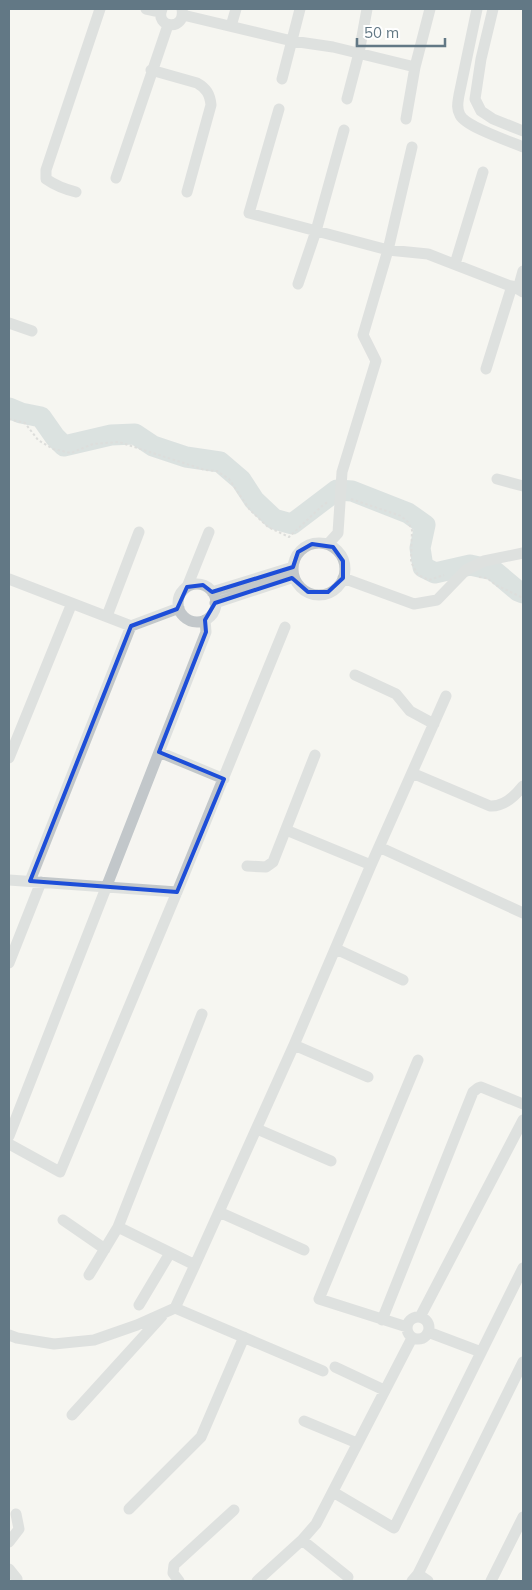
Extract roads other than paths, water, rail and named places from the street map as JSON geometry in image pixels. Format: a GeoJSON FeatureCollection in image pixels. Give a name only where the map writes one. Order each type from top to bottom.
{"type":"FeatureCollection","features":[{"type":"Feature","properties":{"kind":"street"},"geometry":{"type":"LineString","coordinates":[[76,192],[62,189],[53,184],[46,178],[46,170],[100,9]]}},
{"type":"Feature","properties":{"kind":"street"},"geometry":{"type":"LineString","coordinates":[[146,9],[161,11],[161,18],[168,25]]}},
{"type":"Feature","properties":{"kind":"street"},"geometry":{"type":"LineString","coordinates":[[231,26],[236,9]]}},
{"type":"Feature","properties":{"kind":"street"},"geometry":{"type":"LineString","coordinates":[[282,79],[300,9]]}},
{"type":"Feature","properties":{"kind":"street"},"geometry":{"type":"LineString","coordinates":[[347,99],[368,9]]}},
{"type":"Feature","properties":{"kind":"street"},"geometry":{"type":"LineString","coordinates":[[406,119],[415,67],[430,9]]}},
{"type":"Feature","properties":{"kind":"street"},"geometry":{"type":"LineString","coordinates":[[477,9],[457,107],[465,121],[523,147]]}},
{"type":"Feature","properties":{"kind":"street"},"geometry":{"type":"LineString","coordinates":[[493,9],[481,59],[475,99],[481,111],[523,131]]}},
{"type":"Feature","properties":{"kind":"street"},"geometry":{"type":"LineString","coordinates":[[168,25],[178,24],[182,12],[292,41],[333,47],[415,67]]}},
{"type":"Feature","properties":{"kind":"street"},"geometry":{"type":"LineString","coordinates":[[116,178],[151,70],[168,25]]}},
{"type":"Feature","properties":{"kind":"street"},"geometry":{"type":"LineString","coordinates":[[151,70],[197,83],[203,87],[210,97],[211,105],[187,192]]}},
{"type":"Feature","properties":{"kind":"street"},"geometry":{"type":"LineString","coordinates":[[279,109],[250,213],[388,250],[428,254],[518,289]]}},
{"type":"Feature","properties":{"kind":"street"},"geometry":{"type":"LineString","coordinates":[[298,284],[316,231],[344,130]]}},
{"type":"Feature","properties":{"kind":"street"},"geometry":{"type":"LineString","coordinates":[[328,544],[338,533],[342,472],[376,361],[363,335],[388,250],[412,147]]}},
{"type":"Feature","properties":{"kind":"street"},"geometry":{"type":"LineString","coordinates":[[456,264],[483,172]]}},
{"type":"Feature","properties":{"kind":"street"},"geometry":{"type":"LineString","coordinates":[[486,369],[518,289],[523,271]]}},
{"type":"Feature","properties":{"kind":"street"},"geometry":{"type":"LineString","coordinates":[[9,322],[32,331]]}},
{"type":"Feature","properties":{"kind":"street"},"geometry":{"type":"LineString","coordinates":[[498,479],[523,486]]}},
{"type":"Feature","properties":{"kind":"street"},"geometry":{"type":"LineString","coordinates":[[107,616],[139,532]]}},
{"type":"Feature","properties":{"kind":"street"},"geometry":{"type":"LineString","coordinates":[[187,587],[192,585],[204,586],[214,598],[213,613],[205,620],[198,622],[186,618],[179,608],[179,596],[187,587],[209,532]]}},
{"type":"Feature","properties":{"kind":"street"},"geometry":{"type":"LineString","coordinates":[[320,543],[333,547],[341,555],[344,566],[342,578],[334,589],[322,594],[315,594],[302,588],[293,572],[294,560],[298,552],[304,547],[320,543]]}},
{"type":"Feature","properties":{"kind":"street"},"geometry":{"type":"LineString","coordinates":[[342,578],[414,604],[437,600],[464,572],[484,561],[523,553]]}},
{"type":"Feature","properties":{"kind":"street"},"geometry":{"type":"LineString","coordinates":[[214,598],[293,572]]}},
{"type":"Feature","properties":{"kind":"street"},"geometry":{"type":"LineString","coordinates":[[9,579],[131,626],[179,608]]}},
{"type":"Feature","properties":{"kind":"street"},"geometry":{"type":"LineString","coordinates":[[9,758],[72,603]]}},
{"type":"Feature","properties":{"kind":"street"},"geometry":{"type":"LineString","coordinates":[[9,1136],[206,632],[205,620]]}},
{"type":"Feature","properties":{"kind":"street"},"geometry":{"type":"LineString","coordinates":[[9,963],[35,882],[131,626]]}},
{"type":"Feature","properties":{"kind":"street"},"geometry":{"type":"LineString","coordinates":[[9,1144],[60,1172],[285,627]]}},
{"type":"Feature","properties":{"kind":"street"},"geometry":{"type":"LineString","coordinates":[[355,675],[396,694],[410,711],[434,724]]}},
{"type":"Feature","properties":{"kind":"street"},"geometry":{"type":"LineString","coordinates":[[72,1415],[170,1310],[195,1266],[294,1045],[446,696]]}},
{"type":"Feature","properties":{"kind":"street"},"geometry":{"type":"LineString","coordinates":[[159,752],[224,778]]}},
{"type":"Feature","properties":{"kind":"street"},"geometry":{"type":"LineString","coordinates":[[247,866],[270,866],[315,755]]}},
{"type":"Feature","properties":{"kind":"street"},"geometry":{"type":"LineString","coordinates":[[412,773],[490,806],[497,807],[523,786]]}},
{"type":"Feature","properties":{"kind":"street"},"geometry":{"type":"LineString","coordinates":[[286,830],[371,865]]}},
{"type":"Feature","properties":{"kind":"street"},"geometry":{"type":"LineString","coordinates":[[379,847],[523,913]]}},
{"type":"Feature","properties":{"kind":"street"},"geometry":{"type":"LineString","coordinates":[[9,880],[177,892]]}},
{"type":"Feature","properties":{"kind":"street"},"geometry":{"type":"LineString","coordinates":[[336,949],[403,980]]}},
{"type":"Feature","properties":{"kind":"street"},"geometry":{"type":"LineString","coordinates":[[89,1275],[118,1227],[202,1014]]}},
{"type":"Feature","properties":{"kind":"street"},"geometry":{"type":"LineString","coordinates":[[294,1045],[368,1077]]}},
{"type":"Feature","properties":{"kind":"street"},"geometry":{"type":"LineString","coordinates":[[257,1581],[302,1540],[316,1524],[384,1390],[409,1333],[409,1321],[420,1317],[426,1320],[429,1326],[428,1332],[424,1337],[418,1339],[409,1333],[382,1320],[319,1299],[418,1060]]}},
{"type":"Feature","properties":{"kind":"street"},"geometry":{"type":"LineString","coordinates":[[382,1320],[474,1092],[481,1087],[523,1104]]}},
{"type":"Feature","properties":{"kind":"street"},"geometry":{"type":"LineString","coordinates":[[420,1317],[523,1120]]}},
{"type":"Feature","properties":{"kind":"street"},"geometry":{"type":"LineString","coordinates":[[256,1129],[331,1161]]}},
{"type":"Feature","properties":{"kind":"street"},"geometry":{"type":"LineString","coordinates":[[219,1212],[304,1250]]}},
{"type":"Feature","properties":{"kind":"street"},"geometry":{"type":"LineString","coordinates":[[63,1220],[105,1249]]}},
{"type":"Feature","properties":{"kind":"street"},"geometry":{"type":"LineString","coordinates":[[118,1227],[195,1266]]}},
{"type":"Feature","properties":{"kind":"street"},"geometry":{"type":"LineString","coordinates":[[139,1305],[170,1253]]}},
{"type":"Feature","properties":{"kind":"street"},"geometry":{"type":"LineString","coordinates":[[332,1492],[394,1528],[523,1268]]}},
{"type":"Feature","properties":{"kind":"street"},"geometry":{"type":"LineString","coordinates":[[9,1335],[54,1344],[94,1340],[137,1325],[170,1310],[244,1338],[322,1371]]}},
{"type":"Feature","properties":{"kind":"street"},"geometry":{"type":"LineString","coordinates":[[428,1332],[482,1352]]}},
{"type":"Feature","properties":{"kind":"street"},"geometry":{"type":"LineString","coordinates":[[129,1510],[201,1437],[244,1338]]}},
{"type":"Feature","properties":{"kind":"street"},"geometry":{"type":"LineString","coordinates":[[428,1581],[415,1578],[523,1362]]}},
{"type":"Feature","properties":{"kind":"street"},"geometry":{"type":"LineString","coordinates":[[335,1367],[384,1390]]}},
{"type":"Feature","properties":{"kind":"street"},"geometry":{"type":"LineString","coordinates":[[304,1421],[357,1444]]}},
{"type":"Feature","properties":{"kind":"street"},"geometry":{"type":"LineString","coordinates":[[179,1581],[173,1573],[174,1565],[234,1510]]}},
{"type":"Feature","properties":{"kind":"street"},"geometry":{"type":"LineString","coordinates":[[9,1542],[19,1529],[16,1514]]}},
{"type":"Feature","properties":{"kind":"street"},"geometry":{"type":"LineString","coordinates":[[491,1581],[523,1517]]}},
{"type":"Feature","properties":{"kind":"street"},"geometry":{"type":"LineString","coordinates":[[302,1540],[348,1577]]}},
{"type":"Feature","properties":{"kind":"street"},"geometry":{"type":"LineString","coordinates":[[9,1569],[17,1579],[16,1581]]}},
{"type":"Feature","properties":{"kind":"waterway"},"geometry":{"type":"LineString","coordinates":[[9,408],[21,413],[41,417],[64,446],[111,435],[135,434],[153,446],[186,457],[220,462],[241,480],[254,500],[274,519],[292,524],[337,490],[352,491],[408,513],[425,525],[420,548],[423,567],[435,573],[470,565],[493,570],[523,593]]}}]}
